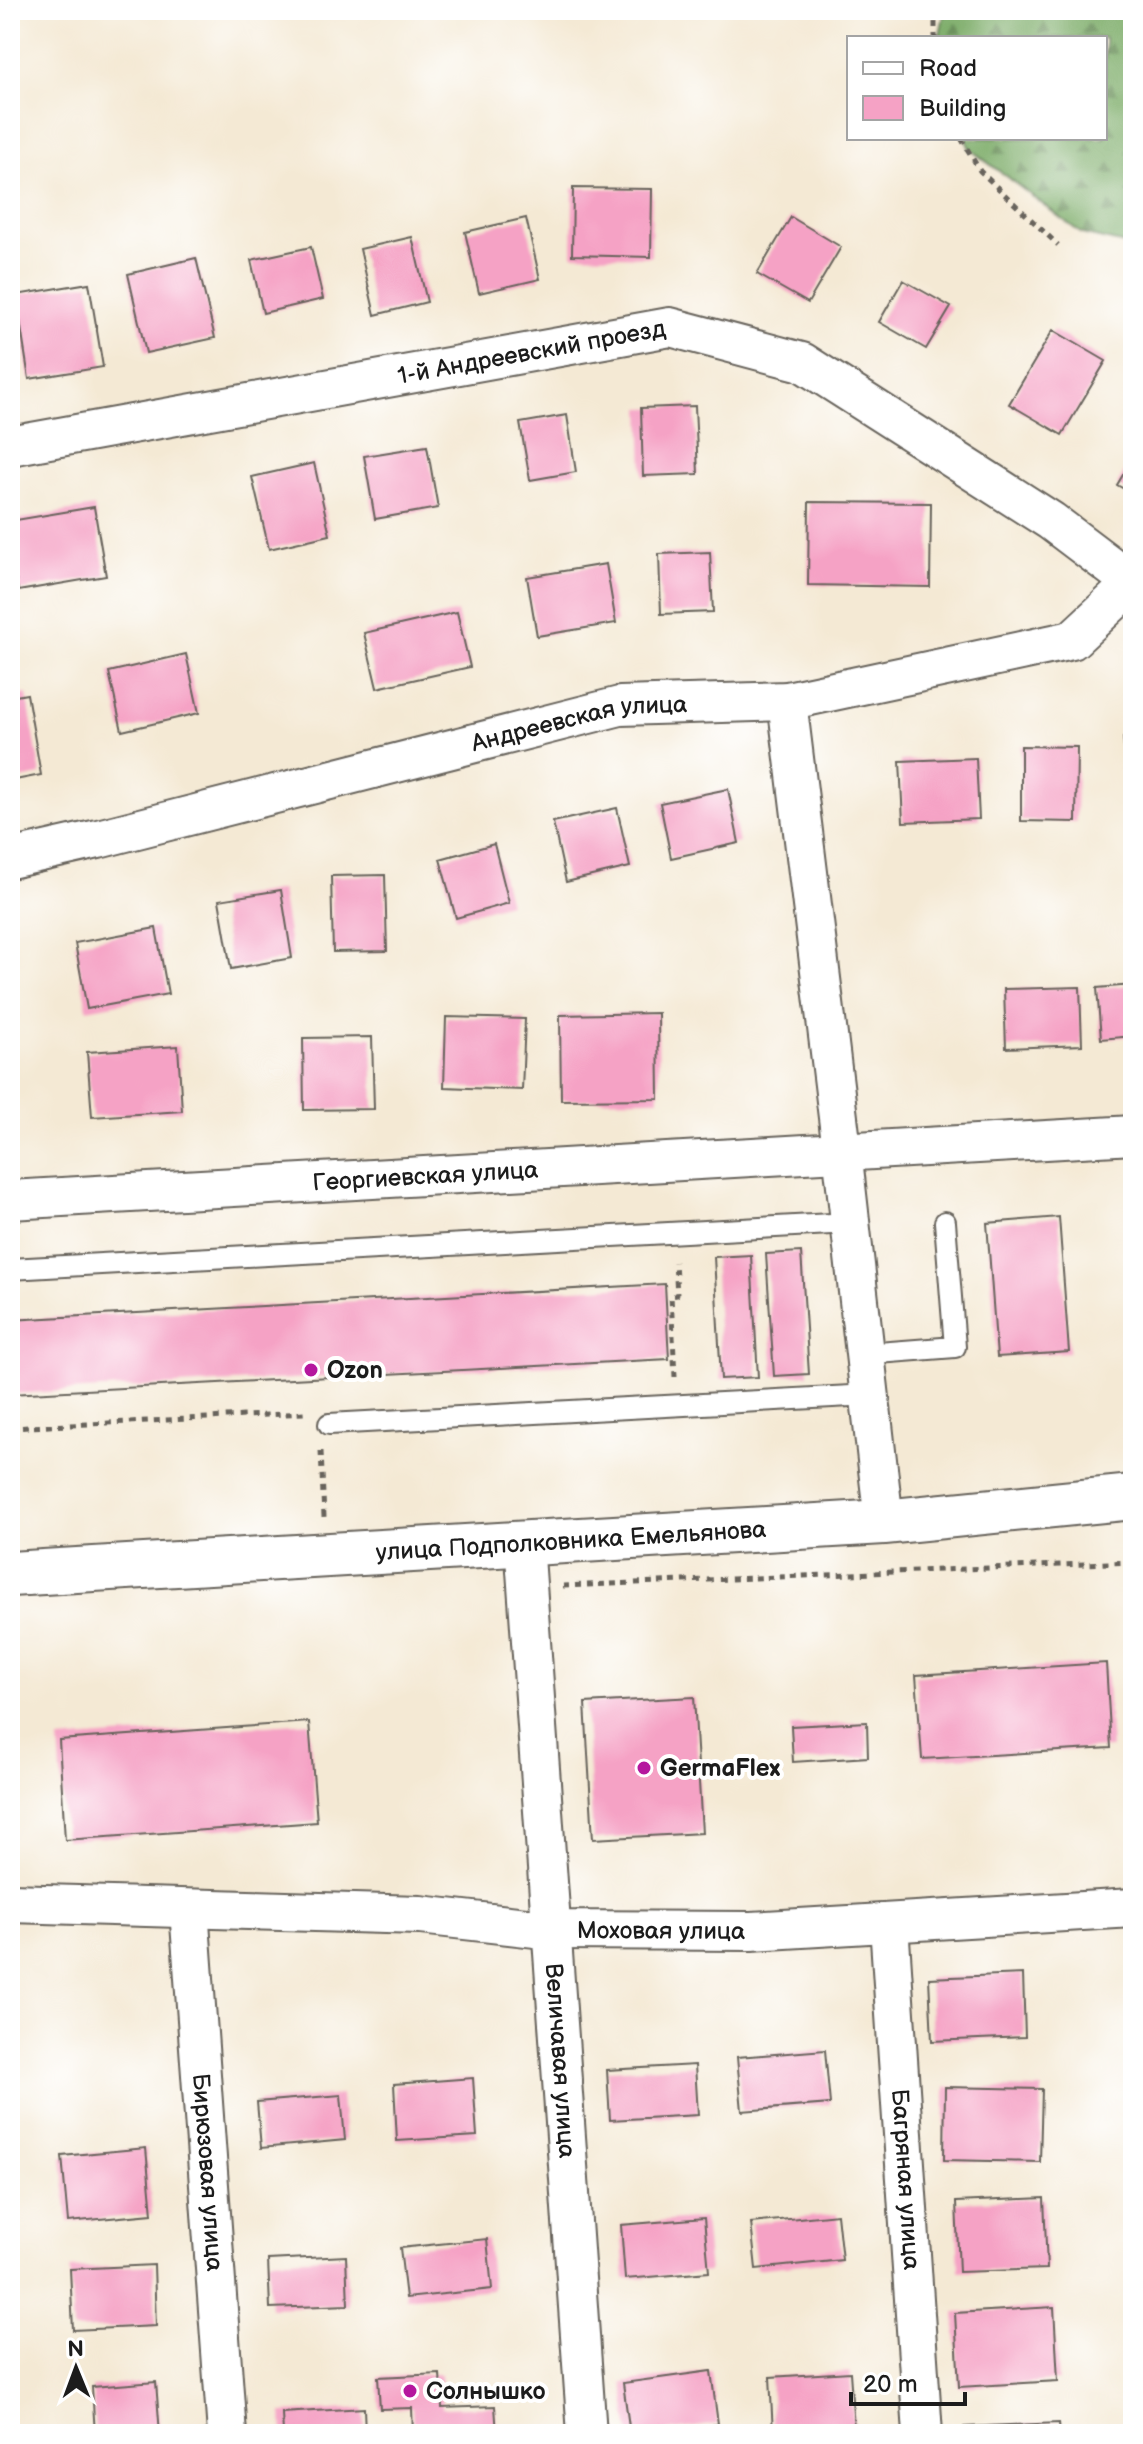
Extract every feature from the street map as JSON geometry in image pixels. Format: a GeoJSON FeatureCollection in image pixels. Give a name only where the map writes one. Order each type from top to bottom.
{"type":"FeatureCollection","features":[{"type":"Feature","properties":{"kind":"main road","name":"улица Подполковника Емельянова"},"geometry":{"type":"LineString","coordinates":[[10,1574],[884,1522],[1133,1497]]}},
{"type":"Feature","properties":{"kind":"street","name":"1-й Андреевский проезд"},"geometry":{"type":"LineString","coordinates":[[10,446],[670,327],[802,362],[1051,521],[1133,583]]}},
{"type":"Feature","properties":{"kind":"street","name":"Андреевская улица"},"geometry":{"type":"LineString","coordinates":[[10,859],[620,706],[787,701],[1072,640],[1133,583]]}},
{"type":"Feature","properties":{"kind":"street"},"geometry":{"type":"LineString","coordinates":[[787,701],[884,1522]]}},
{"type":"Feature","properties":{"kind":"street","name":"Георгиевская улица"},"geometry":{"type":"LineString","coordinates":[[10,1200],[1133,1135]]}},
{"type":"Feature","properties":{"kind":"street","name":"Величавая улица"},"geometry":{"type":"LineString","coordinates":[[524,1542],[587,2434]]}},
{"type":"Feature","properties":{"kind":"street","name":"Моховая улица"},"geometry":{"type":"LineString","coordinates":[[10,1903],[420,1915],[553,1930],[751,1931],[1133,1908]]}},
{"type":"Feature","properties":{"kind":"street","name":"Бирюзовая улица"},"geometry":{"type":"LineString","coordinates":[[189,1909],[227,2434]]}},
{"type":"Feature","properties":{"kind":"street","name":"Багряная улица"},"geometry":{"type":"LineString","coordinates":[[889,1924],[923,2434]]}},
{"type":"Feature","properties":{"kind":"lane"},"geometry":{"type":"LineString","coordinates":[[865,1354],[955,1347],[945,1222]]}},
{"type":"Feature","properties":{"kind":"lane"},"geometry":{"type":"LineString","coordinates":[[10,1269],[850,1223]]}},
{"type":"Feature","properties":{"kind":"lane"},"geometry":{"type":"LineString","coordinates":[[324,1425],[870,1395]]}},
{"type":"Feature","properties":{"kind":"path"},"geometry":{"type":"LineString","coordinates":[[935,10],[935,36]]}},
{"type":"Feature","properties":{"kind":"path"},"geometry":{"type":"LineString","coordinates":[[962,140],[980,171],[1058,245]]}},
{"type":"Feature","properties":{"kind":"path"},"geometry":{"type":"LineString","coordinates":[[674,1233],[677,1295],[671,1296],[677,1406]]}},
{"type":"Feature","properties":{"kind":"path"},"geometry":{"type":"LineString","coordinates":[[10,1428],[319,1412],[324,1425],[326,1554]]}},
{"type":"Feature","properties":{"kind":"path"},"geometry":{"type":"LineString","coordinates":[[526,1587],[1133,1562]]}},
{"type":"Feature","properties":{"kind":"green space"},"geometry":{"type":"Polygon","coordinates":[[[945,10],[1133,10],[1133,246],[1082,234],[970,149],[966,140],[1107,140],[1107,36],[939,36],[945,10]]]}},
{"type":"Feature","properties":{"kind":"building"},"geometry":{"type":"Polygon","coordinates":[[[573,188],[652,189],[651,257],[572,255],[573,188]]]}},
{"type":"Feature","properties":{"kind":"building"},"geometry":{"type":"Polygon","coordinates":[[[791,217],[841,247],[808,303],[757,274],[791,217]]]}},
{"type":"Feature","properties":{"kind":"building"},"geometry":{"type":"Polygon","coordinates":[[[526,218],[540,279],[479,293],[465,232],[526,218]]]}},
{"type":"Feature","properties":{"kind":"building"},"geometry":{"type":"Polygon","coordinates":[[[412,237],[427,302],[375,315],[360,249],[412,237]]]}},
{"type":"Feature","properties":{"kind":"building"},"geometry":{"type":"Polygon","coordinates":[[[311,247],[323,299],[263,313],[251,260],[311,247]]]}},
{"type":"Feature","properties":{"kind":"building"},"geometry":{"type":"Polygon","coordinates":[[[196,258],[215,338],[146,353],[128,274],[196,258]]]}},
{"type":"Feature","properties":{"kind":"building"},"geometry":{"type":"Polygon","coordinates":[[[903,280],[951,307],[926,349],[879,322],[903,280]]]}},
{"type":"Feature","properties":{"kind":"building"},"geometry":{"type":"Polygon","coordinates":[[[89,283],[103,367],[29,379],[16,295],[89,283]]]}},
{"type":"Feature","properties":{"kind":"building"},"geometry":{"type":"Polygon","coordinates":[[[1053,330],[1106,361],[1062,435],[1009,404],[1053,330]]]}},
{"type":"Feature","properties":{"kind":"building"},"geometry":{"type":"Polygon","coordinates":[[[695,406],[698,474],[643,476],[641,408],[695,406]]]}},
{"type":"Feature","properties":{"kind":"building"},"geometry":{"type":"Polygon","coordinates":[[[567,415],[576,472],[530,480],[520,423],[567,415]]]}},
{"type":"Feature","properties":{"kind":"building"},"geometry":{"type":"Polygon","coordinates":[[[427,446],[438,508],[375,519],[364,456],[427,446]]]}},
{"type":"Feature","properties":{"kind":"building"},"geometry":{"type":"Polygon","coordinates":[[[1133,458],[1133,494],[1117,485],[1133,458]]]}},
{"type":"Feature","properties":{"kind":"building"},"geometry":{"type":"Polygon","coordinates":[[[314,463],[330,535],[269,549],[252,477],[314,463]]]}},
{"type":"Feature","properties":{"kind":"building"},"geometry":{"type":"Polygon","coordinates":[[[809,502],[931,503],[930,587],[808,585],[809,502]]]}},
{"type":"Feature","properties":{"kind":"building"},"geometry":{"type":"Polygon","coordinates":[[[94,507],[106,576],[18,591],[10,545],[10,521],[94,507]]]}},
{"type":"Feature","properties":{"kind":"building"},"geometry":{"type":"Polygon","coordinates":[[[710,552],[713,612],[661,614],[659,554],[710,552]]]}},
{"type":"Feature","properties":{"kind":"building"},"geometry":{"type":"Polygon","coordinates":[[[606,564],[616,623],[537,636],[527,577],[606,564]]]}},
{"type":"Feature","properties":{"kind":"building"},"geometry":{"type":"Polygon","coordinates":[[[457,612],[470,667],[377,688],[364,633],[457,612]]]}},
{"type":"Feature","properties":{"kind":"building"},"geometry":{"type":"Polygon","coordinates":[[[186,654],[199,713],[122,731],[109,672],[186,654]]]}},
{"type":"Feature","properties":{"kind":"building"},"geometry":{"type":"Polygon","coordinates":[[[27,694],[41,775],[10,781],[10,697],[27,694]]]}},
{"type":"Feature","properties":{"kind":"building"},"geometry":{"type":"Polygon","coordinates":[[[1133,737],[1133,800],[1129,801],[1123,738],[1133,737]]]}},
{"type":"Feature","properties":{"kind":"building"},"geometry":{"type":"Polygon","coordinates":[[[1021,746],[1077,747],[1076,822],[1021,821],[1021,746]]]}},
{"type":"Feature","properties":{"kind":"building"},"geometry":{"type":"Polygon","coordinates":[[[976,758],[979,819],[903,822],[900,761],[976,758]]]}},
{"type":"Feature","properties":{"kind":"building"},"geometry":{"type":"Polygon","coordinates":[[[728,789],[739,843],[671,858],[660,803],[728,789]]]}},
{"type":"Feature","properties":{"kind":"building"},"geometry":{"type":"Polygon","coordinates":[[[617,808],[630,867],[566,882],[553,822],[617,808]]]}},
{"type":"Feature","properties":{"kind":"building"},"geometry":{"type":"Polygon","coordinates":[[[494,844],[509,903],[456,918],[440,859],[494,844]]]}},
{"type":"Feature","properties":{"kind":"building"},"geometry":{"type":"Polygon","coordinates":[[[385,875],[387,951],[333,952],[331,876],[385,875]]]}},
{"type":"Feature","properties":{"kind":"building"},"geometry":{"type":"Polygon","coordinates":[[[281,890],[292,958],[231,969],[219,900],[281,890]]]}},
{"type":"Feature","properties":{"kind":"building"},"geometry":{"type":"Polygon","coordinates":[[[156,928],[168,994],[87,1009],[75,943],[156,928]]]}},
{"type":"Feature","properties":{"kind":"building"},"geometry":{"type":"Polygon","coordinates":[[[1133,985],[1133,1036],[1101,1039],[1097,988],[1133,985]]]}},
{"type":"Feature","properties":{"kind":"building"},"geometry":{"type":"Polygon","coordinates":[[[1080,987],[1082,1045],[1006,1048],[1004,989],[1080,987]]]}},
{"type":"Feature","properties":{"kind":"building"},"geometry":{"type":"Polygon","coordinates":[[[10,988],[19,1016],[10,1019],[10,988]]]}},
{"type":"Feature","properties":{"kind":"building"},"geometry":{"type":"Polygon","coordinates":[[[658,1013],[659,1099],[561,1100],[560,1015],[658,1013]]]}},
{"type":"Feature","properties":{"kind":"building"},"geometry":{"type":"Polygon","coordinates":[[[446,1017],[525,1019],[522,1090],[444,1087],[446,1017]]]}},
{"type":"Feature","properties":{"kind":"building"},"geometry":{"type":"Polygon","coordinates":[[[372,1037],[374,1109],[304,1110],[303,1038],[372,1037]]]}},
{"type":"Feature","properties":{"kind":"building"},"geometry":{"type":"Polygon","coordinates":[[[178,1046],[182,1111],[92,1117],[87,1052],[178,1046]]]}},
{"type":"Feature","properties":{"kind":"building"},"geometry":{"type":"Polygon","coordinates":[[[1059,1217],[1069,1352],[997,1357],[987,1223],[1059,1217]]]}},
{"type":"Feature","properties":{"kind":"building"},"geometry":{"type":"Polygon","coordinates":[[[801,1252],[809,1374],[774,1376],[766,1254],[801,1252]]]}},
{"type":"Feature","properties":{"kind":"building"},"geometry":{"type":"Polygon","coordinates":[[[751,1255],[758,1377],[721,1379],[714,1257],[751,1255]]]}},
{"type":"Feature","properties":{"kind":"building"},"geometry":{"type":"Polygon","coordinates":[[[665,1284],[669,1359],[10,1394],[10,1320],[665,1284]]]}},
{"type":"Feature","properties":{"kind":"building"},"geometry":{"type":"Polygon","coordinates":[[[1106,1663],[1111,1748],[922,1759],[916,1675],[1106,1663]]]}},
{"type":"Feature","properties":{"kind":"building","name":"GermaFlex"},"geometry":{"type":"Polygon","coordinates":[[[694,1697],[702,1833],[593,1839],[585,1703],[694,1697]]]}},
{"type":"Feature","properties":{"kind":"building"},"geometry":{"type":"Polygon","coordinates":[[[309,1722],[317,1822],[65,1840],[59,1740],[309,1722]]]}},
{"type":"Feature","properties":{"kind":"building"},"geometry":{"type":"Polygon","coordinates":[[[867,1722],[868,1757],[793,1762],[791,1726],[867,1722]]]}},
{"type":"Feature","properties":{"kind":"building"},"geometry":{"type":"Polygon","coordinates":[[[1023,1974],[1025,2037],[932,2041],[929,1978],[1023,1974]]]}},
{"type":"Feature","properties":{"kind":"building"},"geometry":{"type":"Polygon","coordinates":[[[825,2050],[830,2104],[742,2111],[737,2057],[825,2050]]]}},
{"type":"Feature","properties":{"kind":"building"},"geometry":{"type":"Polygon","coordinates":[[[695,2065],[698,2115],[610,2120],[607,2070],[695,2065]]]}},
{"type":"Feature","properties":{"kind":"building"},"geometry":{"type":"Polygon","coordinates":[[[473,2078],[477,2136],[397,2141],[394,2084],[473,2078]]]}},
{"type":"Feature","properties":{"kind":"building"},"geometry":{"type":"Polygon","coordinates":[[[945,2087],[1042,2089],[1040,2162],[944,2160],[945,2087]]]}},
{"type":"Feature","properties":{"kind":"building"},"geometry":{"type":"Polygon","coordinates":[[[341,2095],[345,2140],[261,2148],[257,2102],[341,2095]]]}},
{"type":"Feature","properties":{"kind":"building"},"geometry":{"type":"Polygon","coordinates":[[[146,2148],[152,2214],[68,2222],[62,2156],[146,2148]]]}},
{"type":"Feature","properties":{"kind":"building"},"geometry":{"type":"Polygon","coordinates":[[[1044,2198],[1047,2269],[959,2272],[956,2202],[1044,2198]]]}},
{"type":"Feature","properties":{"kind":"building"},"geometry":{"type":"Polygon","coordinates":[[[837,2214],[842,2260],[756,2269],[751,2223],[837,2214]]]}},
{"type":"Feature","properties":{"kind":"building"},"geometry":{"type":"Polygon","coordinates":[[[704,2218],[709,2272],[625,2279],[621,2225],[704,2218]]]}},
{"type":"Feature","properties":{"kind":"building"},"geometry":{"type":"Polygon","coordinates":[[[487,2239],[492,2289],[406,2298],[400,2248],[487,2239]]]}},
{"type":"Feature","properties":{"kind":"building"},"geometry":{"type":"Polygon","coordinates":[[[346,2256],[348,2305],[270,2308],[268,2260],[346,2256]]]}},
{"type":"Feature","properties":{"kind":"building"},"geometry":{"type":"Polygon","coordinates":[[[154,2265],[156,2326],[73,2330],[70,2269],[154,2265]]]}},
{"type":"Feature","properties":{"kind":"building"},"geometry":{"type":"Polygon","coordinates":[[[1054,2307],[1058,2381],[959,2387],[955,2313],[1054,2307]]]}},
{"type":"Feature","properties":{"kind":"building"},"geometry":{"type":"Polygon","coordinates":[[[711,2371],[718,2424],[630,2434],[623,2383],[711,2371]]]}},
{"type":"Feature","properties":{"kind":"building"},"geometry":{"type":"Polygon","coordinates":[[[850,2372],[854,2428],[773,2433],[770,2377],[850,2372]]]}},
{"type":"Feature","properties":{"kind":"building","name":"Солнышко"},"geometry":{"type":"Polygon","coordinates":[[[440,2374],[442,2408],[495,2406],[497,2434],[413,2434],[412,2408],[380,2409],[378,2377],[440,2374]]]}},
{"type":"Feature","properties":{"kind":"building"},"geometry":{"type":"Polygon","coordinates":[[[156,2382],[160,2434],[95,2434],[92,2387],[156,2382]]]}},
{"type":"Feature","properties":{"kind":"building"},"geometry":{"type":"Polygon","coordinates":[[[364,2408],[365,2434],[283,2434],[282,2413],[364,2408]]]}},
{"type":"Feature","properties":{"kind":"building"},"geometry":{"type":"Polygon","coordinates":[[[1059,2423],[1060,2434],[964,2434],[964,2427],[1059,2423]]]}},
{"type":"Feature","properties":{"kind":"place","name":"Ozon"},"geometry":{"type":"Point","coordinates":[311,1370]}},
{"type":"Feature","properties":{"kind":"place","name":"GermaFlex"},"geometry":{"type":"Point","coordinates":[644,1768]}},
{"type":"Feature","properties":{"kind":"place","name":"Солнышко"},"geometry":{"type":"Point","coordinates":[410,2391]}}]}
